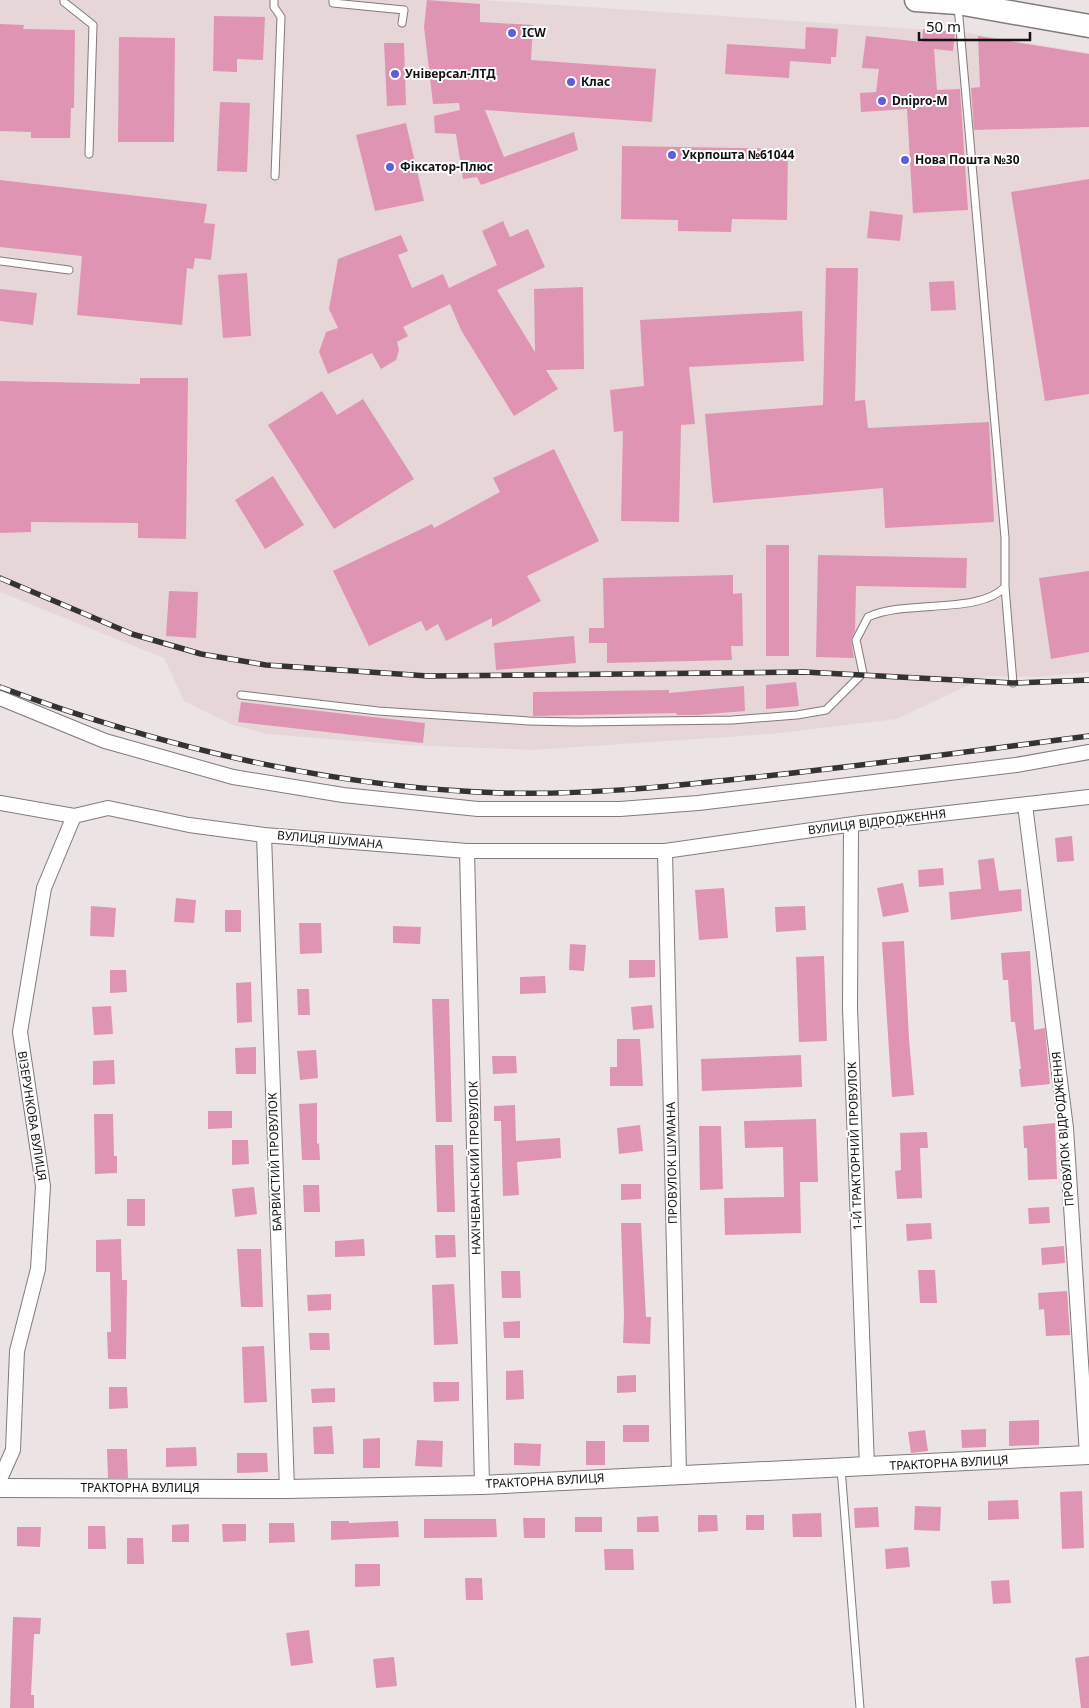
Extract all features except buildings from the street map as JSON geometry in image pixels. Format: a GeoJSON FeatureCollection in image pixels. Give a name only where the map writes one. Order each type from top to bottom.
{"type":"FeatureCollection","features":[{"type":"Feature","properties":{"kind":"main road"},"geometry":{"type":"LineString","coordinates":[[916,0],[958,2],[1089,26]]}},
{"type":"Feature","properties":{"kind":"street"},"geometry":{"type":"LineString","coordinates":[[0,698],[105,741],[233,777],[344,795],[478,809],[620,809],[680,804],[1016,765],[1089,752]]}},
{"type":"Feature","properties":{"kind":"street","name":"ВУЛИЦЯ ВІДРОДЖЕННЯ"},"geometry":{"type":"LineString","coordinates":[[665,851],[851,825],[1089,797]]}},
{"type":"Feature","properties":{"kind":"street","name":"ВУЛИЦЯ ШУМАНА"},"geometry":{"type":"LineString","coordinates":[[0,804],[74,816],[108,808],[188,826],[264,835],[467,851],[665,851]]}},
{"type":"Feature","properties":{"kind":"street","name":"ПРОВУЛОК ВІДРОДЖЕННЯ"},"geometry":{"type":"LineString","coordinates":[[1025,805],[1066,1128],[1088,1455]]}},
{"type":"Feature","properties":{"kind":"street","name":"ВІЗЕРУНКОВА ВУЛИЦЯ"},"geometry":{"type":"LineString","coordinates":[[0,1479],[13,1450],[17,1351],[38,1269],[43,1186],[20,1032],[44,888],[74,816]]}},
{"type":"Feature","properties":{"kind":"street","name":"1-Й ТРАКТОРНИЙ ПРОВУЛОК"},"geometry":{"type":"LineString","coordinates":[[851,825],[850,1008],[867,1467]]}},
{"type":"Feature","properties":{"kind":"street","name":"БАРВИСТИЙ ПРОВУЛОК"},"geometry":{"type":"LineString","coordinates":[[264,835],[287,1489]]}},
{"type":"Feature","properties":{"kind":"street","name":"НАХІЧЕВАНСЬКИЙ ПРОВУЛОК"},"geometry":{"type":"LineString","coordinates":[[467,851],[482,1485]]}},
{"type":"Feature","properties":{"kind":"street","name":"ПРОВУЛОК ШУМАНА"},"geometry":{"type":"LineString","coordinates":[[665,851],[678,1474]]}},
{"type":"Feature","properties":{"kind":"street","name":"ТРАКТОРНА ВУЛИЦЯ"},"geometry":{"type":"LineString","coordinates":[[0,1488],[287,1489],[482,1485],[1088,1455]]}},
{"type":"Feature","properties":{"kind":"lane"},"geometry":{"type":"LineString","coordinates":[[64,0],[64,2],[93,25],[89,154]]}},
{"type":"Feature","properties":{"kind":"lane"},"geometry":{"type":"LineString","coordinates":[[274,0],[274,7],[280,17],[275,176]]}},
{"type":"Feature","properties":{"kind":"lane"},"geometry":{"type":"LineString","coordinates":[[334,0],[333,3],[404,10],[402,23]]}},
{"type":"Feature","properties":{"kind":"lane"},"geometry":{"type":"LineString","coordinates":[[958,2],[1004,528],[1005,587],[1013,683]]}},
{"type":"Feature","properties":{"kind":"lane"},"geometry":{"type":"LineString","coordinates":[[0,261],[69,270]]}},
{"type":"Feature","properties":{"kind":"lane"},"geometry":{"type":"LineString","coordinates":[[242,694],[378,711],[548,721],[732,720],[797,715],[826,710],[863,673],[856,640],[868,617],[896,608],[976,602],[999,594],[1005,587]]}},
{"type":"Feature","properties":{"kind":"lane"},"geometry":{"type":"LineString","coordinates":[[841,1468],[860,1708]]}},
{"type":"Feature","properties":{"kind":"shaded area"},"geometry":{"type":"Polygon","coordinates":[[[0,0],[482,0],[961,32],[1089,53],[1089,672],[1040,677],[987,676],[897,719],[771,734],[533,750],[406,745],[267,734],[233,725],[184,701],[164,658],[0,592],[0,0]]]}},
{"type":"Feature","properties":{"kind":"railway"},"geometry":{"type":"LineString","coordinates":[[0,578],[132,634],[201,654],[266,665],[428,676],[804,672],[1013,683],[1089,680]]}},
{"type":"Feature","properties":{"kind":"railway"},"geometry":{"type":"LineString","coordinates":[[0,687],[122,728],[184,746],[247,761],[374,783],[503,793],[625,790],[790,773],[1089,736]]}},
{"type":"Feature","properties":{"kind":"place","name":"ICW"},"geometry":{"type":"Point","coordinates":[512,33]}},
{"type":"Feature","properties":{"kind":"place","name":"Універсал-ЛТД"},"geometry":{"type":"Point","coordinates":[395,74]}},
{"type":"Feature","properties":{"kind":"place","name":"Клас"},"geometry":{"type":"Point","coordinates":[571,82]}},
{"type":"Feature","properties":{"kind":"place","name":"Dnipro-M"},"geometry":{"type":"Point","coordinates":[882,101]}},
{"type":"Feature","properties":{"kind":"place","name":"Укрпошта №61044"},"geometry":{"type":"Point","coordinates":[672,155]}},
{"type":"Feature","properties":{"kind":"place","name":"Нова Пошта №30"},"geometry":{"type":"Point","coordinates":[905,160]}},
{"type":"Feature","properties":{"kind":"place","name":"Фіксатор-Плюс"},"geometry":{"type":"Point","coordinates":[390,167]}}]}
